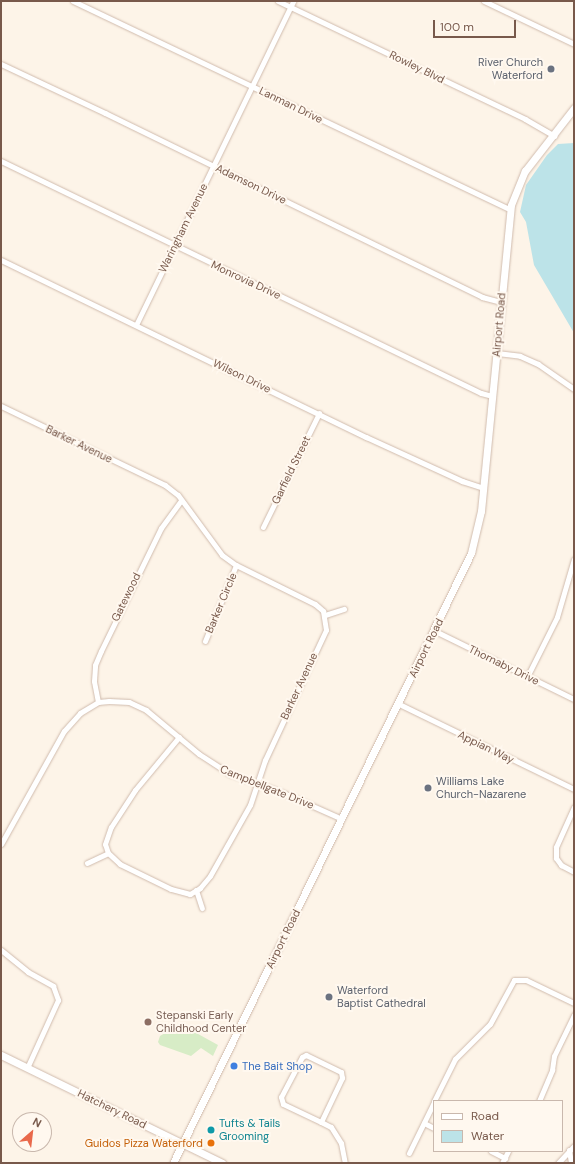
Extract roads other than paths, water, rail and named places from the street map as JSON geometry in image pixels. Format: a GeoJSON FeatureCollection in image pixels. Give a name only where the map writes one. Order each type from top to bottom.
{"type":"FeatureCollection","features":[{"type":"Feature","properties":{"kind":"street","name":"Lanman Drive"},"geometry":{"type":"LineString","coordinates":[[73,1],[510,209]]}},
{"type":"Feature","properties":{"kind":"street","name":"Rowley Blvd"},"geometry":{"type":"LineString","coordinates":[[278,1],[524,119],[554,136]]}},
{"type":"Feature","properties":{"kind":"street","name":"Waringham Avenue"},"geometry":{"type":"LineString","coordinates":[[136,325],[293,1]]}},
{"type":"Feature","properties":{"kind":"street"},"geometry":{"type":"LineString","coordinates":[[484,1],[574,44]]}},
{"type":"Feature","properties":{"kind":"street","name":"Adamson Drive"},"geometry":{"type":"LineString","coordinates":[[1,64],[482,297],[501,302]]}},
{"type":"Feature","properties":{"kind":"street","name":"Airport Road"},"geometry":{"type":"LineString","coordinates":[[173,1163],[435,631],[473,548],[479,527],[484,488],[510,209],[522,175],[554,136],[574,108]]}},
{"type":"Feature","properties":{"kind":"street","name":"Monrovia Drive"},"geometry":{"type":"LineString","coordinates":[[1,161],[175,246],[492,396]]}},
{"type":"Feature","properties":{"kind":"street","name":"Wilson Drive"},"geometry":{"type":"LineString","coordinates":[[1,260],[462,481],[484,488]]}},
{"type":"Feature","properties":{"kind":"street"},"geometry":{"type":"LineString","coordinates":[[497,353],[520,356],[538,364],[574,389]]}},
{"type":"Feature","properties":{"kind":"street","name":"Barker Avenue"},"geometry":{"type":"LineString","coordinates":[[1,406],[165,485],[181,500],[222,555],[236,565],[315,604],[325,615],[326,630],[288,707],[256,784],[250,805],[226,850],[200,888],[196,890]]}},
{"type":"Feature","properties":{"kind":"street","name":"Garfield Street"},"geometry":{"type":"LineString","coordinates":[[263,527],[318,413]]}},
{"type":"Feature","properties":{"kind":"street","name":"Gatewood"},"geometry":{"type":"LineString","coordinates":[[98,702],[94,681],[95,665],[161,528],[181,500]]}},
{"type":"Feature","properties":{"kind":"street"},"geometry":{"type":"LineString","coordinates":[[527,677],[557,616],[574,559]]}},
{"type":"Feature","properties":{"kind":"street","name":"Barker Circle"},"geometry":{"type":"LineString","coordinates":[[205,641],[236,565]]}},
{"type":"Feature","properties":{"kind":"street"},"geometry":{"type":"LineString","coordinates":[[325,615],[344,609]]}},
{"type":"Feature","properties":{"kind":"street","name":"Thornaby Drive"},"geometry":{"type":"LineString","coordinates":[[435,631],[574,699]]}},
{"type":"Feature","properties":{"kind":"street","name":"Campbellgate Drive"},"geometry":{"type":"LineString","coordinates":[[98,702],[109,701],[137,705],[213,764],[256,784],[342,818]]}},
{"type":"Feature","properties":{"kind":"street"},"geometry":{"type":"LineString","coordinates":[[1,844],[64,732],[80,713],[98,702]]}},
{"type":"Feature","properties":{"kind":"street","name":"Appian Way"},"geometry":{"type":"LineString","coordinates":[[399,704],[574,789]]}},
{"type":"Feature","properties":{"kind":"street"},"geometry":{"type":"LineString","coordinates":[[179,737],[135,790],[111,827],[105,844],[108,853],[120,864],[171,889],[185,894],[196,890],[202,908]]}},
{"type":"Feature","properties":{"kind":"street"},"geometry":{"type":"LineString","coordinates":[[574,807],[556,847],[556,858],[561,865],[574,872]]}},
{"type":"Feature","properties":{"kind":"street"},"geometry":{"type":"LineString","coordinates":[[87,863],[108,853]]}},
{"type":"Feature","properties":{"kind":"street"},"geometry":{"type":"LineString","coordinates":[[1,950],[28,972],[53,986],[58,1000],[27,1068]]}},
{"type":"Feature","properties":{"kind":"street"},"geometry":{"type":"LineString","coordinates":[[434,1100],[455,1059],[490,1024],[514,980],[526,980],[574,1004]]}},
{"type":"Feature","properties":{"kind":"street"},"geometry":{"type":"LineString","coordinates":[[539,1100],[552,1070],[554,1056],[574,1015]]}},
{"type":"Feature","properties":{"kind":"street","name":"Hatchery Road"},"geometry":{"type":"LineString","coordinates":[[1,1055],[222,1163]]}},
{"type":"Feature","properties":{"kind":"street"},"geometry":{"type":"LineString","coordinates":[[321,1122],[342,1078],[341,1072],[306,1055],[302,1057],[281,1097],[283,1104],[331,1127],[337,1134],[345,1163]]}},
{"type":"Feature","properties":{"kind":"street"},"geometry":{"type":"LineString","coordinates":[[409,1153],[433,1103]]}},
{"type":"Feature","properties":{"kind":"street"},"geometry":{"type":"LineString","coordinates":[[424,1123],[433,1128]]}},
{"type":"Feature","properties":{"kind":"street"},"geometry":{"type":"LineString","coordinates":[[558,1163],[574,1146]]}},
{"type":"Feature","properties":{"kind":"street"},"geometry":{"type":"LineString","coordinates":[[569,1150],[571,1163]]}},
{"type":"Feature","properties":{"kind":"street"},"geometry":{"type":"LineString","coordinates":[[492,1152],[504,1160]]}},
{"type":"Feature","properties":{"kind":"water"},"geometry":{"type":"Polygon","coordinates":[[[574,143],[574,333],[534,265],[526,222],[520,212],[526,185],[547,155],[558,144],[574,143]]]}},
{"type":"Feature","properties":{"kind":"place","name":"River Church Waterford"},"geometry":{"type":"Point","coordinates":[551,69]}},
{"type":"Feature","properties":{"kind":"place","name":"Williams Lake Church-Nazarene"},"geometry":{"type":"Point","coordinates":[428,788]}},
{"type":"Feature","properties":{"kind":"place","name":"Waterford Baptist Cathedral"},"geometry":{"type":"Point","coordinates":[329,997]}},
{"type":"Feature","properties":{"kind":"place","name":"Stepanski Early Childhood Center"},"geometry":{"type":"Point","coordinates":[148,1022]}},
{"type":"Feature","properties":{"kind":"place","name":"The Bait Shop"},"geometry":{"type":"Point","coordinates":[234,1066]}},
{"type":"Feature","properties":{"kind":"place","name":"Tufts & Tails Grooming"},"geometry":{"type":"Point","coordinates":[211,1130]}},
{"type":"Feature","properties":{"kind":"place","name":"Guidos Pizza Waterford"},"geometry":{"type":"Point","coordinates":[211,1143]}}]}
